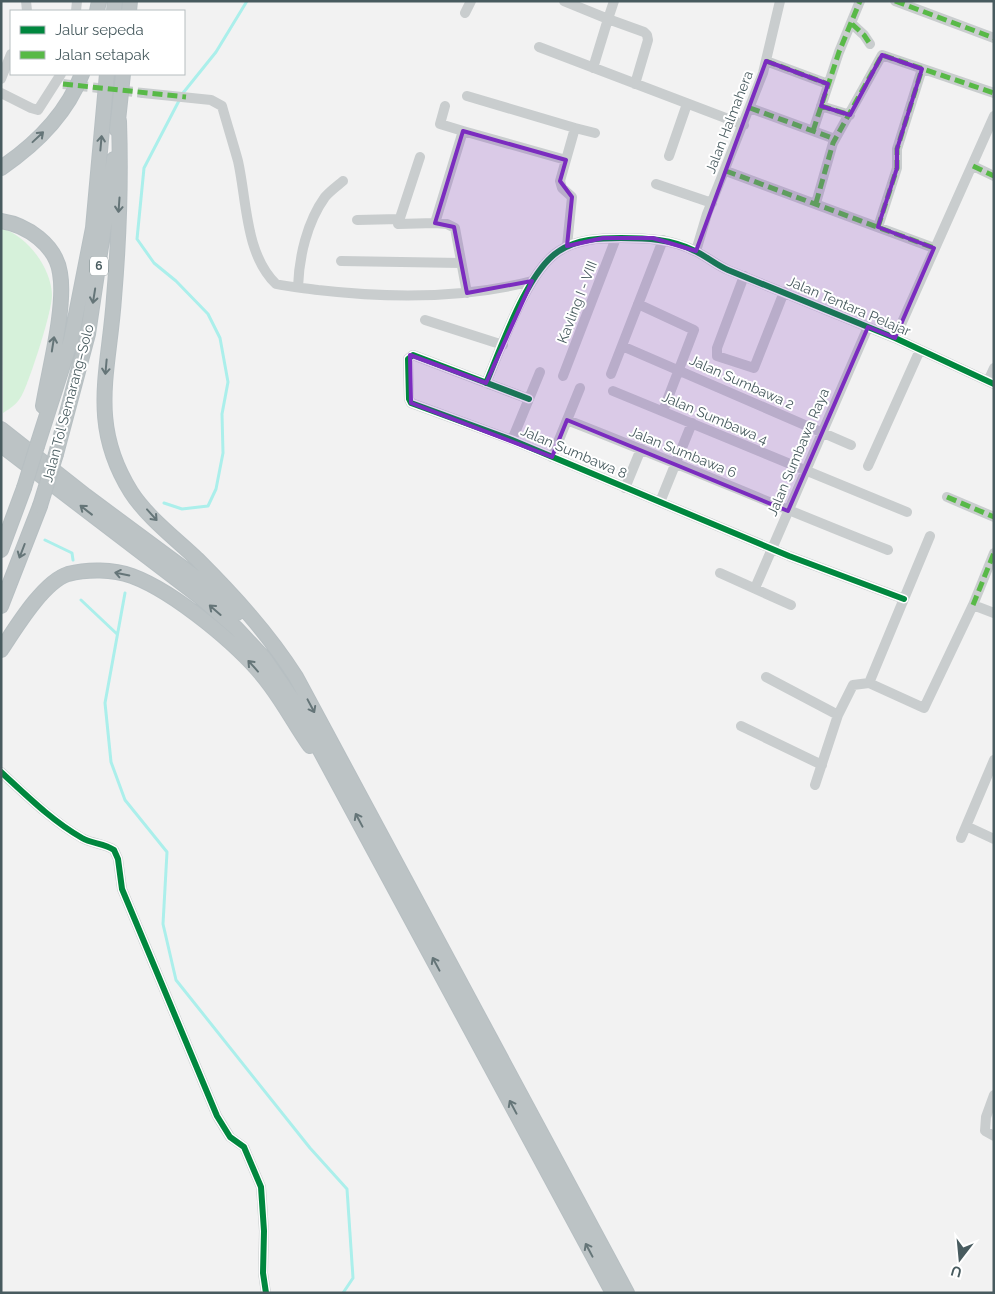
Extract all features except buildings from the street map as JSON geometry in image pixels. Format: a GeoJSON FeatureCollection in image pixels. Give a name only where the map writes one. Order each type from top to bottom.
{"type":"FeatureCollection","features":[{"type":"Feature","properties":{"kind":"highway"},"geometry":{"type":"LineString","coordinates":[[1,168],[54,122],[74,92],[82,75]]}},
{"type":"Feature","properties":{"kind":"highway","name":"Jalan Tol Semarang–Solo"},"geometry":{"type":"LineString","coordinates":[[1,550],[24,488],[71,340],[93,228],[107,75]]}},
{"type":"Feature","properties":{"kind":"highway","name":"Jalan Tol Semarang–Solo"},"geometry":{"type":"LineString","coordinates":[[1,606],[40,506],[88,334],[119,121],[123,75]]}},
{"type":"Feature","properties":{"kind":"highway"},"geometry":{"type":"LineString","coordinates":[[119,121],[121,175],[114,300],[104,391],[104,415],[109,443],[116,465],[132,494],[166,531],[254,617],[296,677],[627,1293]]}},
{"type":"Feature","properties":{"kind":"highway"},"geometry":{"type":"LineString","coordinates":[[1,221],[16,223],[36,234],[52,252],[60,272],[61,299],[38,445]]}},
{"type":"Feature","properties":{"kind":"highway"},"geometry":{"type":"LineString","coordinates":[[1,428],[86,496],[202,582],[248,624],[296,677]]}},
{"type":"Feature","properties":{"kind":"highway"},"geometry":{"type":"LineString","coordinates":[[1,445],[200,597],[236,628],[264,658],[294,702],[343,791],[613,1293]]}},
{"type":"Feature","properties":{"kind":"highway"},"geometry":{"type":"LineString","coordinates":[[1,650],[24,614],[53,584],[67,575],[103,570],[130,575],[149,583],[172,598],[210,626],[241,653],[270,685],[291,719],[343,791]]}},
{"type":"Feature","properties":{"kind":"street"},"geometry":{"type":"LineString","coordinates":[[465,12],[471,1]]}},
{"type":"Feature","properties":{"kind":"street"},"geometry":{"type":"LineString","coordinates":[[564,1],[647,34],[634,84]]}},
{"type":"Feature","properties":{"kind":"street"},"geometry":{"type":"LineString","coordinates":[[593,68],[614,1]]}},
{"type":"Feature","properties":{"kind":"street","name":"Jalan Halmahera"},"geometry":{"type":"LineString","coordinates":[[696,251],[712,203],[744,125],[766,61],[780,1]]}},
{"type":"Feature","properties":{"kind":"street"},"geometry":{"type":"LineString","coordinates":[[813,131],[828,84],[860,1]]}},
{"type":"Feature","properties":{"kind":"street"},"geometry":{"type":"LineString","coordinates":[[895,1],[994,38]]}},
{"type":"Feature","properties":{"kind":"street"},"geometry":{"type":"LineString","coordinates":[[852,24],[864,35],[870,44]]}},
{"type":"Feature","properties":{"kind":"street"},"geometry":{"type":"LineString","coordinates":[[539,48],[744,125]]}},
{"type":"Feature","properties":{"kind":"street"},"geometry":{"type":"LineString","coordinates":[[816,203],[835,139],[882,55],[994,93]]}},
{"type":"Feature","properties":{"kind":"street"},"geometry":{"type":"LineString","coordinates":[[1,79],[10,56]]}},
{"type":"Feature","properties":{"kind":"street"},"geometry":{"type":"LineString","coordinates":[[766,61],[828,84]]}},
{"type":"Feature","properties":{"kind":"street"},"geometry":{"type":"LineString","coordinates":[[878,226],[898,168],[896,149],[922,69]]}},
{"type":"Feature","properties":{"kind":"street"},"geometry":{"type":"LineString","coordinates":[[1,93],[38,110],[60,80]]}},
{"type":"Feature","properties":{"kind":"street"},"geometry":{"type":"LineString","coordinates":[[143,93],[211,100],[222,106],[238,162],[253,243],[271,280],[276,284],[298,288],[391,295],[467,293],[499,290],[532,282]]}},
{"type":"Feature","properties":{"kind":"street"},"geometry":{"type":"LineString","coordinates":[[467,96],[595,133]]}},
{"type":"Feature","properties":{"kind":"street"},"geometry":{"type":"LineString","coordinates":[[669,156],[687,104]]}},
{"type":"Feature","properties":{"kind":"street"},"geometry":{"type":"LineString","coordinates":[[445,106],[440,124],[566,160]]}},
{"type":"Feature","properties":{"kind":"street"},"geometry":{"type":"LineString","coordinates":[[821,106],[850,115]]}},
{"type":"Feature","properties":{"kind":"street"},"geometry":{"type":"LineString","coordinates":[[750,108],[835,139]]}},
{"type":"Feature","properties":{"kind":"street","name":"Jalan Tentara Pelajar"},"geometry":{"type":"LineString","coordinates":[[895,338],[994,116]]}},
{"type":"Feature","properties":{"kind":"street"},"geometry":{"type":"LineString","coordinates":[[529,398],[486,383],[532,282],[557,252],[566,246],[572,197],[562,188],[560,181],[576,128]]}},
{"type":"Feature","properties":{"kind":"street"},"geometry":{"type":"LineString","coordinates":[[435,223],[463,131]]}},
{"type":"Feature","properties":{"kind":"street"},"geometry":{"type":"LineString","coordinates":[[420,157],[399,224],[435,223],[447,224],[455,228],[467,293]]}},
{"type":"Feature","properties":{"kind":"street"},"geometry":{"type":"LineString","coordinates":[[973,166],[994,176]]}},
{"type":"Feature","properties":{"kind":"street"},"geometry":{"type":"LineString","coordinates":[[726,171],[934,248]]}},
{"type":"Feature","properties":{"kind":"street"},"geometry":{"type":"LineString","coordinates":[[298,288],[300,260],[311,226],[326,197],[343,181]]}},
{"type":"Feature","properties":{"kind":"street"},"geometry":{"type":"LineString","coordinates":[[656,184],[712,203]]}},
{"type":"Feature","properties":{"kind":"street"},"geometry":{"type":"LineString","coordinates":[[357,220],[399,219]]}},
{"type":"Feature","properties":{"kind":"street","name":"Jalan Tentara Pelajar"},"geometry":{"type":"LineString","coordinates":[[566,246],[585,241],[616,238],[653,238],[663,240],[696,251],[710,262],[895,338],[991,383]]}},
{"type":"Feature","properties":{"kind":"street","name":"Kavling I - VIII"},"geometry":{"type":"LineString","coordinates":[[563,376],[616,238]]}},
{"type":"Feature","properties":{"kind":"street"},"geometry":{"type":"LineString","coordinates":[[611,374],[663,240]]}},
{"type":"Feature","properties":{"kind":"street"},"geometry":{"type":"LineString","coordinates":[[341,261],[461,263]]}},
{"type":"Feature","properties":{"kind":"street"},"geometry":{"type":"LineString","coordinates":[[744,276],[716,352],[717,356],[754,368],[784,292]]}},
{"type":"Feature","properties":{"kind":"street"},"geometry":{"type":"LineString","coordinates":[[638,304],[694,329],[663,411]]}},
{"type":"Feature","properties":{"kind":"street"},"geometry":{"type":"LineString","coordinates":[[425,320],[503,345]]}},
{"type":"Feature","properties":{"kind":"street","name":"Jalan Sumbawa Raya"},"geometry":{"type":"LineString","coordinates":[[755,588],[868,327]]}},
{"type":"Feature","properties":{"kind":"street","name":"Jalan Sumbawa 2"},"geometry":{"type":"LineString","coordinates":[[622,346],[851,445]]}},
{"type":"Feature","properties":{"kind":"street"},"geometry":{"type":"LineString","coordinates":[[868,466],[920,350]]}},
{"type":"Feature","properties":{"kind":"street","name":"Jalan Sumbawa 8"},"geometry":{"type":"LineString","coordinates":[[486,383],[413,355],[408,360],[409,399],[411,403],[512,440],[772,549],[904,599]]}},
{"type":"Feature","properties":{"kind":"street"},"geometry":{"type":"LineString","coordinates":[[991,383],[994,368]]}},
{"type":"Feature","properties":{"kind":"street"},"geometry":{"type":"LineString","coordinates":[[512,440],[540,372]]}},
{"type":"Feature","properties":{"kind":"street"},"geometry":{"type":"LineString","coordinates":[[552,457],[580,388]]}},
{"type":"Feature","properties":{"kind":"street","name":"Jalan Sumbawa 4"},"geometry":{"type":"LineString","coordinates":[[613,391],[805,472],[907,512]]}},
{"type":"Feature","properties":{"kind":"street","name":"Jalan Sumbawa 6"},"geometry":{"type":"LineString","coordinates":[[567,420],[675,461],[788,511],[888,550]]}},
{"type":"Feature","properties":{"kind":"street"},"geometry":{"type":"LineString","coordinates":[[660,502],[692,423]]}},
{"type":"Feature","properties":{"kind":"street"},"geometry":{"type":"LineString","coordinates":[[626,488],[641,449]]}},
{"type":"Feature","properties":{"kind":"street"},"geometry":{"type":"LineString","coordinates":[[947,497],[994,517]]}},
{"type":"Feature","properties":{"kind":"street"},"geometry":{"type":"LineString","coordinates":[[868,683],[930,536]]}},
{"type":"Feature","properties":{"kind":"street"},"geometry":{"type":"LineString","coordinates":[[815,785],[838,714],[853,685],[868,683],[918,708],[924,708],[973,605],[994,553]]}},
{"type":"Feature","properties":{"kind":"street"},"geometry":{"type":"LineString","coordinates":[[720,573],[791,605]]}},
{"type":"Feature","properties":{"kind":"street"},"geometry":{"type":"LineString","coordinates":[[973,605],[994,613]]}},
{"type":"Feature","properties":{"kind":"street"},"geometry":{"type":"LineString","coordinates":[[766,677],[838,714]]}},
{"type":"Feature","properties":{"kind":"street"},"geometry":{"type":"LineString","coordinates":[[741,726],[822,765]]}},
{"type":"Feature","properties":{"kind":"street"},"geometry":{"type":"LineString","coordinates":[[962,838],[994,760]]}},
{"type":"Feature","properties":{"kind":"street"},"geometry":{"type":"LineString","coordinates":[[1,772],[26,795],[74,833],[88,841],[114,850],[122,889],[217,1116],[230,1137],[244,1147],[261,1187],[264,1232],[263,1273],[266,1293]]}},
{"type":"Feature","properties":{"kind":"street"},"geometry":{"type":"LineString","coordinates":[[966,826],[994,839]]}},
{"type":"Feature","properties":{"kind":"street"},"geometry":{"type":"LineString","coordinates":[[994,1095],[984,1125],[985,1131],[994,1136]]}},
{"type":"Feature","properties":{"kind":"highlighted area"},"geometry":{"type":"Polygon","coordinates":[[[882,55],[922,69],[897,149],[897,168],[878,227],[934,248],[895,338],[868,327],[788,511],[567,420],[552,457],[411,403],[410,355],[486,383],[532,281],[467,293],[454,227],[435,223],[463,131],[566,160],[560,181],[572,197],[567,246],[603,238],[653,238],[696,251],[766,61],[828,84],[821,106],[850,115],[882,55]]]}},
{"type":"Feature","properties":{"kind":"green space"},"geometry":{"type":"Polygon","coordinates":[[[1,228],[20,238],[36,254],[47,274],[52,295],[45,330],[26,387],[18,400],[3,413],[1,228]]]}},
{"type":"Feature","properties":{"kind":"waterway"},"geometry":{"type":"LineString","coordinates":[[164,503],[182,509],[208,506],[216,489],[223,453],[222,414],[228,382],[220,338],[208,314],[176,281],[154,263],[137,239],[144,168],[183,93],[216,52],[247,1]]}},
{"type":"Feature","properties":{"kind":"waterway"},"geometry":{"type":"LineString","coordinates":[[45,540],[72,553],[73,560]]}},
{"type":"Feature","properties":{"kind":"waterway"},"geometry":{"type":"LineString","coordinates":[[125,593],[105,703],[111,762],[125,800],[167,852],[163,924],[176,980],[310,1148],[347,1189],[353,1278],[343,1293]]}},
{"type":"Feature","properties":{"kind":"waterway"},"geometry":{"type":"LineString","coordinates":[[81,600],[117,634]]}},
{"type":"Feature","properties":{"kind":"tunnel"},"geometry":{"type":"LineString","coordinates":[[63,84],[143,93]]}},
{"type":"Feature","properties":{"kind":"marked path"},"geometry":{"type":"LineString","coordinates":[[813,131],[839,52],[860,1]]}},
{"type":"Feature","properties":{"kind":"marked path"},"geometry":{"type":"LineString","coordinates":[[895,1],[994,38]]}},
{"type":"Feature","properties":{"kind":"marked path"},"geometry":{"type":"LineString","coordinates":[[852,24],[864,35],[870,44]]}},
{"type":"Feature","properties":{"kind":"marked path"},"geometry":{"type":"LineString","coordinates":[[816,203],[833,143],[882,55],[994,93]]}},
{"type":"Feature","properties":{"kind":"marked path"},"geometry":{"type":"LineString","coordinates":[[766,61],[828,84]]}},
{"type":"Feature","properties":{"kind":"marked path"},"geometry":{"type":"LineString","coordinates":[[878,227],[897,168],[897,149],[922,69]]}},
{"type":"Feature","properties":{"kind":"marked path"},"geometry":{"type":"LineString","coordinates":[[63,84],[186,97]]}},
{"type":"Feature","properties":{"kind":"marked path"},"geometry":{"type":"LineString","coordinates":[[821,106],[850,115]]}},
{"type":"Feature","properties":{"kind":"marked path"},"geometry":{"type":"LineString","coordinates":[[750,108],[835,139]]}},
{"type":"Feature","properties":{"kind":"marked path"},"geometry":{"type":"LineString","coordinates":[[973,166],[994,176]]}},
{"type":"Feature","properties":{"kind":"marked path"},"geometry":{"type":"LineString","coordinates":[[726,171],[934,248]]}},
{"type":"Feature","properties":{"kind":"marked path"},"geometry":{"type":"LineString","coordinates":[[947,497],[994,517]]}},
{"type":"Feature","properties":{"kind":"marked path"},"geometry":{"type":"LineString","coordinates":[[973,605],[994,553]]}},
{"type":"Feature","properties":{"kind":"cycle path"},"geometry":{"type":"LineString","coordinates":[[486,383],[516,311],[536,275],[547,261],[566,247],[581,242],[597,239],[640,238],[659,240],[686,247],[719,266],[895,338],[994,384]]}},
{"type":"Feature","properties":{"kind":"cycle path"},"geometry":{"type":"LineString","coordinates":[[529,399],[413,355],[408,359],[409,399],[411,403],[512,440],[789,556],[904,599]]}},
{"type":"Feature","properties":{"kind":"cycle path"},"geometry":{"type":"LineString","coordinates":[[1,772],[60,824],[86,840],[114,850],[118,859],[122,889],[217,1116],[230,1137],[244,1147],[261,1187],[264,1231],[263,1273],[266,1293]]}}]}
